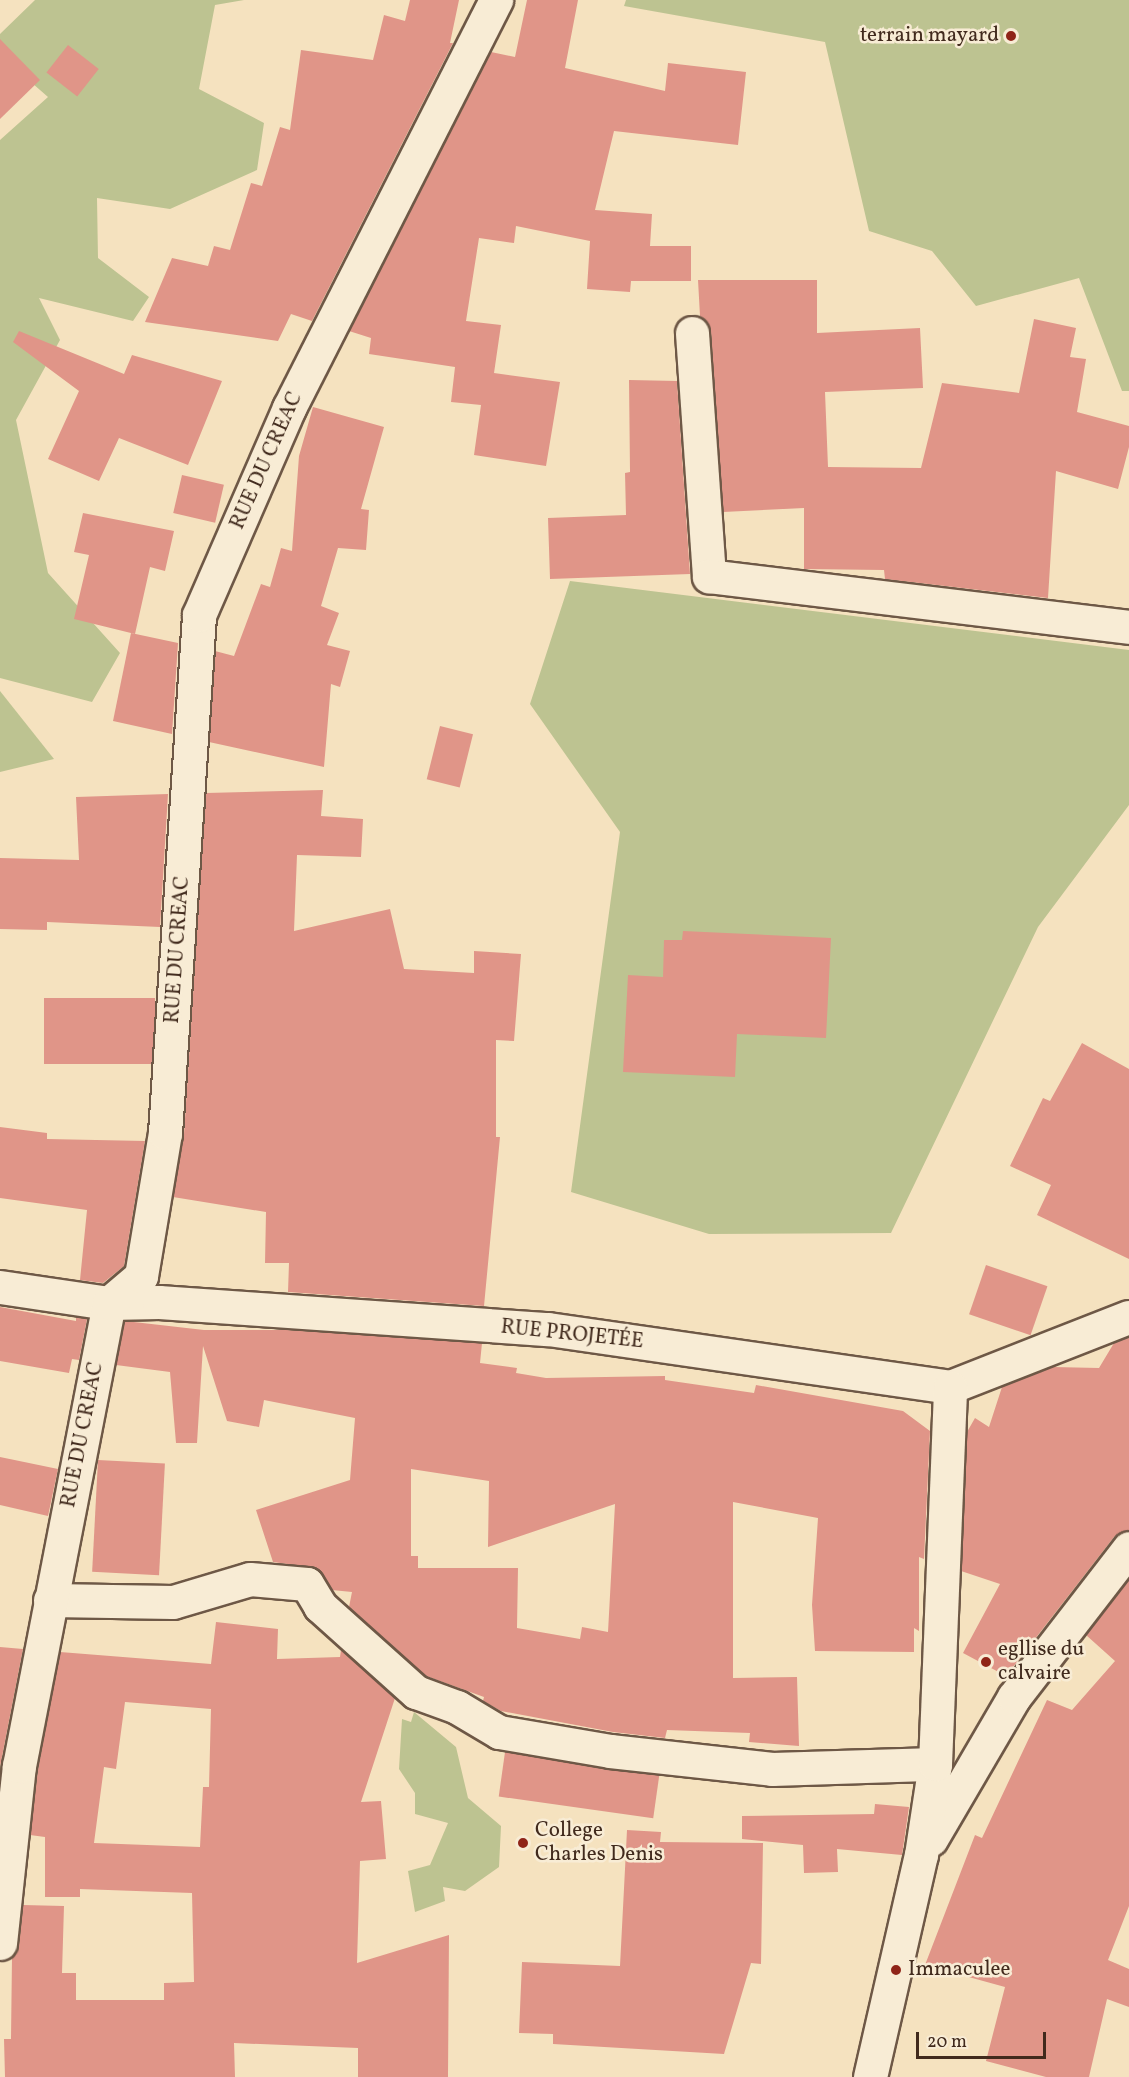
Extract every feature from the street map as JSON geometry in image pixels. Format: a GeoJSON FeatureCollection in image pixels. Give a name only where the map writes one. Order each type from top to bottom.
{"type":"FeatureCollection","features":[{"type":"Feature","properties":{"kind":"street","name":"RUE DU CREAC"},"geometry":{"type":"LineString","coordinates":[[0,1943],[19,1766],[109,1303],[141,1276],[165,1133],[199,615],[289,408],[496,0]]}},
{"type":"Feature","properties":{"kind":"street"},"geometry":{"type":"LineString","coordinates":[[692,333],[709,576],[1129,627]]}},
{"type":"Feature","properties":{"kind":"street","name":"RUE PROJETÉE"},"geometry":{"type":"LineString","coordinates":[[0,1287],[109,1303],[159,1302],[548,1329],[950,1386],[1129,1317]]}},
{"type":"Feature","properties":{"kind":"street"},"geometry":{"type":"LineString","coordinates":[[870,2077],[921,1855],[935,1764],[950,1386]]}},
{"type":"Feature","properties":{"kind":"street"},"geometry":{"type":"LineString","coordinates":[[921,1855],[1014,1697],[1129,1548]]}},
{"type":"Feature","properties":{"kind":"street"},"geometry":{"type":"LineString","coordinates":[[50,1600],[173,1602],[250,1579],[307,1584],[320,1606],[416,1692],[457,1707],[499,1732],[610,1751],[772,1769],[935,1764]]}},
{"type":"Feature","properties":{"kind":"green space"},"geometry":{"type":"Polygon","coordinates":[[[35,0],[244,0],[215,5],[199,89],[264,123],[257,170],[170,209],[97,198],[98,258],[149,297],[133,321],[39,298],[60,340],[16,420],[48,573],[120,653],[92,702],[0,678],[0,140],[48,97],[0,55],[0,34],[35,0]]]}},
{"type":"Feature","properties":{"kind":"green space"},"geometry":{"type":"Polygon","coordinates":[[[626,0],[1129,0],[1129,391],[1122,391],[1079,278],[976,306],[932,251],[869,231],[825,42],[624,6],[626,0]]]}},
{"type":"Feature","properties":{"kind":"green space"},"geometry":{"type":"Polygon","coordinates":[[[570,581],[1129,650],[1129,805],[1038,927],[891,1233],[709,1234],[571,1192],[620,832],[530,704],[570,581]]]}},
{"type":"Feature","properties":{"kind":"green space"},"geometry":{"type":"Polygon","coordinates":[[[0,691],[54,759],[0,772],[0,691]]]}},
{"type":"Feature","properties":{"kind":"green space"},"geometry":{"type":"Polygon","coordinates":[[[414,1712],[456,1747],[468,1798],[501,1826],[499,1867],[465,1891],[443,1887],[445,1901],[415,1912],[408,1871],[430,1865],[448,1823],[415,1814],[415,1793],[399,1769],[402,1719],[411,1722],[414,1712]]]}},
{"type":"Feature","properties":{"kind":"building"},"geometry":{"type":"Polygon","coordinates":[[[410,0],[459,0],[450,43],[453,43],[312,321],[291,314],[278,341],[145,322],[172,258],[208,266],[214,246],[230,250],[251,183],[262,186],[280,127],[290,130],[301,50],[373,60],[384,15],[405,21],[410,0]]]}},
{"type":"Feature","properties":{"kind":"building"},"geometry":{"type":"Polygon","coordinates":[[[527,0],[578,0],[565,68],[665,91],[668,63],[746,72],[738,145],[614,131],[595,210],[652,214],[650,246],[691,246],[691,281],[631,281],[630,292],[587,289],[590,241],[516,226],[514,243],[479,238],[466,321],[501,325],[494,373],[560,382],[546,466],[474,455],[481,405],[451,402],[455,367],[369,354],[371,338],[349,331],[491,52],[515,57],[527,0]]]}},
{"type":"Feature","properties":{"kind":"building"},"geometry":{"type":"Polygon","coordinates":[[[0,39],[40,80],[0,119],[0,39]]]}},
{"type":"Feature","properties":{"kind":"building"},"geometry":{"type":"Polygon","coordinates":[[[68,45],[99,69],[77,97],[46,73],[68,45]]]}},
{"type":"Feature","properties":{"kind":"building"},"geometry":{"type":"Polygon","coordinates":[[[698,280],[817,280],[817,333],[920,328],[923,388],[825,392],[828,467],[921,468],[942,383],[1019,393],[1034,319],[1076,328],[1070,357],[1086,359],[1077,412],[1129,426],[1129,447],[1118,489],[1056,471],[1048,598],[885,579],[884,570],[804,569],[804,508],[723,512],[711,332],[700,316],[698,280]]]}},
{"type":"Feature","properties":{"kind":"building"},"geometry":{"type":"Polygon","coordinates":[[[19,331],[124,374],[132,355],[222,381],[188,465],[119,438],[99,481],[48,459],[79,391],[13,342],[19,331]]]}},
{"type":"Feature","properties":{"kind":"building"},"geometry":{"type":"Polygon","coordinates":[[[629,380],[677,381],[690,574],[550,579],[548,518],[626,515],[625,473],[630,472],[629,380]]]}},
{"type":"Feature","properties":{"kind":"building"},"geometry":{"type":"Polygon","coordinates":[[[313,407],[384,427],[361,509],[369,510],[366,550],[338,548],[321,606],[339,613],[327,645],[350,651],[340,687],[331,684],[324,767],[209,742],[215,651],[234,656],[261,584],[270,587],[281,548],[292,551],[299,456],[313,407]]]}},
{"type":"Feature","properties":{"kind":"building"},"geometry":{"type":"Polygon","coordinates":[[[182,475],[224,485],[215,523],[173,513],[182,475]]]}},
{"type":"Feature","properties":{"kind":"building"},"geometry":{"type":"Polygon","coordinates":[[[83,513],[174,531],[165,571],[150,567],[135,634],[74,619],[89,555],[74,552],[83,513]]]}},
{"type":"Feature","properties":{"kind":"building"},"geometry":{"type":"Polygon","coordinates":[[[131,633],[178,643],[172,734],[113,721],[131,633]]]}},
{"type":"Feature","properties":{"kind":"building"},"geometry":{"type":"Polygon","coordinates":[[[440,726],[473,734],[460,788],[427,779],[440,726]]]}},
{"type":"Feature","properties":{"kind":"building"},"geometry":{"type":"Polygon","coordinates":[[[323,790],[321,816],[363,819],[361,857],[297,855],[294,931],[390,909],[404,969],[474,973],[474,951],[521,954],[514,1041],[496,1040],[496,1137],[500,1137],[484,1306],[288,1292],[289,1263],[265,1263],[266,1212],[173,1197],[184,1134],[206,793],[323,790]]]}},
{"type":"Feature","properties":{"kind":"building"},"geometry":{"type":"Polygon","coordinates":[[[168,794],[160,927],[47,922],[47,930],[0,929],[0,858],[79,860],[76,797],[168,794]]]}},
{"type":"Feature","properties":{"kind":"building"},"geometry":{"type":"Polygon","coordinates":[[[683,931],[831,938],[826,1038],[737,1034],[735,1077],[623,1072],[628,975],[663,977],[664,940],[682,940],[683,931]]]}},
{"type":"Feature","properties":{"kind":"building"},"geometry":{"type":"Polygon","coordinates":[[[44,998],[155,998],[155,1064],[44,1064],[44,998]]]}},
{"type":"Feature","properties":{"kind":"building"},"geometry":{"type":"Polygon","coordinates":[[[1082,1043],[1129,1069],[1129,1259],[1037,1215],[1051,1185],[1010,1166],[1043,1098],[1050,1101],[1082,1043]]]}},
{"type":"Feature","properties":{"kind":"building"},"geometry":{"type":"Polygon","coordinates":[[[0,1127],[47,1133],[47,1139],[145,1141],[124,1266],[103,1283],[80,1280],[87,1210],[0,1198],[0,1127]]]}},
{"type":"Feature","properties":{"kind":"building"},"geometry":{"type":"Polygon","coordinates":[[[986,1265],[1047,1286],[1031,1335],[969,1314],[986,1265]]]}},
{"type":"Feature","properties":{"kind":"building"},"geometry":{"type":"Polygon","coordinates":[[[0,1307],[76,1321],[76,1317],[87,1319],[79,1360],[72,1359],[69,1373],[0,1361],[0,1307]]]}},
{"type":"Feature","properties":{"kind":"building"},"geometry":{"type":"Polygon","coordinates":[[[125,1321],[204,1330],[287,1330],[482,1343],[480,1363],[517,1368],[516,1373],[546,1378],[665,1376],[665,1380],[754,1393],[756,1385],[903,1411],[930,1431],[924,1559],[919,1557],[919,1631],[914,1628],[914,1652],[815,1651],[812,1605],[818,1518],[733,1502],[733,1678],[797,1677],[799,1746],[749,1742],[750,1733],[667,1730],[665,1738],[613,1732],[501,1711],[483,1701],[484,1697],[426,1676],[349,1607],[352,1592],[332,1590],[317,1568],[273,1562],[256,1510],[350,1480],[355,1418],[264,1400],[259,1427],[227,1421],[203,1346],[197,1443],[176,1443],[170,1372],[116,1365],[125,1321]],[[411,1469],[411,1556],[418,1556],[418,1568],[518,1568],[517,1628],[580,1639],[582,1627],[608,1632],[615,1504],[488,1547],[489,1481],[411,1469]]]}},
{"type":"Feature","properties":{"kind":"building"},"geometry":{"type":"Polygon","coordinates":[[[1129,1337],[1129,1530],[1114,1537],[1006,1676],[963,1653],[1000,1584],[961,1571],[967,1432],[975,1418],[989,1427],[1002,1387],[1053,1367],[1099,1368],[1114,1343],[1129,1337]]]}},
{"type":"Feature","properties":{"kind":"building"},"geometry":{"type":"Polygon","coordinates":[[[0,1457],[58,1469],[48,1516],[0,1505],[0,1457]]]}},
{"type":"Feature","properties":{"kind":"building"},"geometry":{"type":"Polygon","coordinates":[[[98,1460],[165,1464],[159,1575],[92,1572],[98,1460]]]}},
{"type":"Feature","properties":{"kind":"building"},"geometry":{"type":"Polygon","coordinates":[[[1129,1579],[1129,1906],[1108,1960],[1129,1969],[1129,2007],[1107,1999],[1089,2077],[1046,2077],[986,2061],[1005,1987],[925,1965],[975,1835],[982,1838],[1047,1700],[1072,1710],[1115,1661],[1086,1635],[1129,1579]]]}},
{"type":"Feature","properties":{"kind":"building"},"geometry":{"type":"Polygon","coordinates":[[[216,1622],[278,1629],[277,1659],[340,1657],[341,1650],[395,1698],[361,1802],[381,1801],[386,1859],[360,1861],[357,1963],[449,1935],[448,2077],[358,2077],[358,2048],[234,2043],[235,2077],[5,2077],[4,2039],[11,2039],[12,1957],[19,1945],[23,1905],[64,1906],[62,1973],[76,1973],[76,2000],[164,2000],[164,1983],[194,1982],[192,1893],[80,1889],[80,1897],[45,1897],[45,1837],[30,1835],[38,1769],[60,1652],[211,1664],[216,1622]],[[125,1702],[116,1769],[104,1767],[94,1843],[200,1847],[203,1787],[209,1787],[211,1709],[125,1702]]]}},
{"type":"Feature","properties":{"kind":"building"},"geometry":{"type":"Polygon","coordinates":[[[0,1647],[23,1649],[0,1767],[0,1647]]]}},
{"type":"Feature","properties":{"kind":"building"},"geometry":{"type":"Polygon","coordinates":[[[505,1752],[659,1774],[653,1818],[499,1797],[505,1752]]]}},
{"type":"Feature","properties":{"kind":"building"},"geometry":{"type":"Polygon","coordinates":[[[875,1804],[909,1807],[902,1855],[837,1849],[838,1872],[804,1873],[803,1845],[742,1839],[742,1816],[874,1814],[875,1804]]]}},
{"type":"Feature","properties":{"kind":"building"},"geometry":{"type":"Polygon","coordinates":[[[627,1830],[661,1832],[660,1842],[763,1843],[761,1964],[751,1963],[724,2054],[553,2044],[553,2034],[519,2033],[522,1962],[620,1966],[627,1830]]]}},
{"type":"Feature","properties":{"kind":"place","name":"terrain mayard"},"geometry":{"type":"Point","coordinates":[1011,36]}},
{"type":"Feature","properties":{"kind":"place","name":"egllise du calvaire"},"geometry":{"type":"Point","coordinates":[986,1662]}},
{"type":"Feature","properties":{"kind":"place","name":"College Charles Denis"},"geometry":{"type":"Point","coordinates":[523,1843]}},
{"type":"Feature","properties":{"kind":"place","name":"Immaculee"},"geometry":{"type":"Point","coordinates":[896,1970]}}]}
